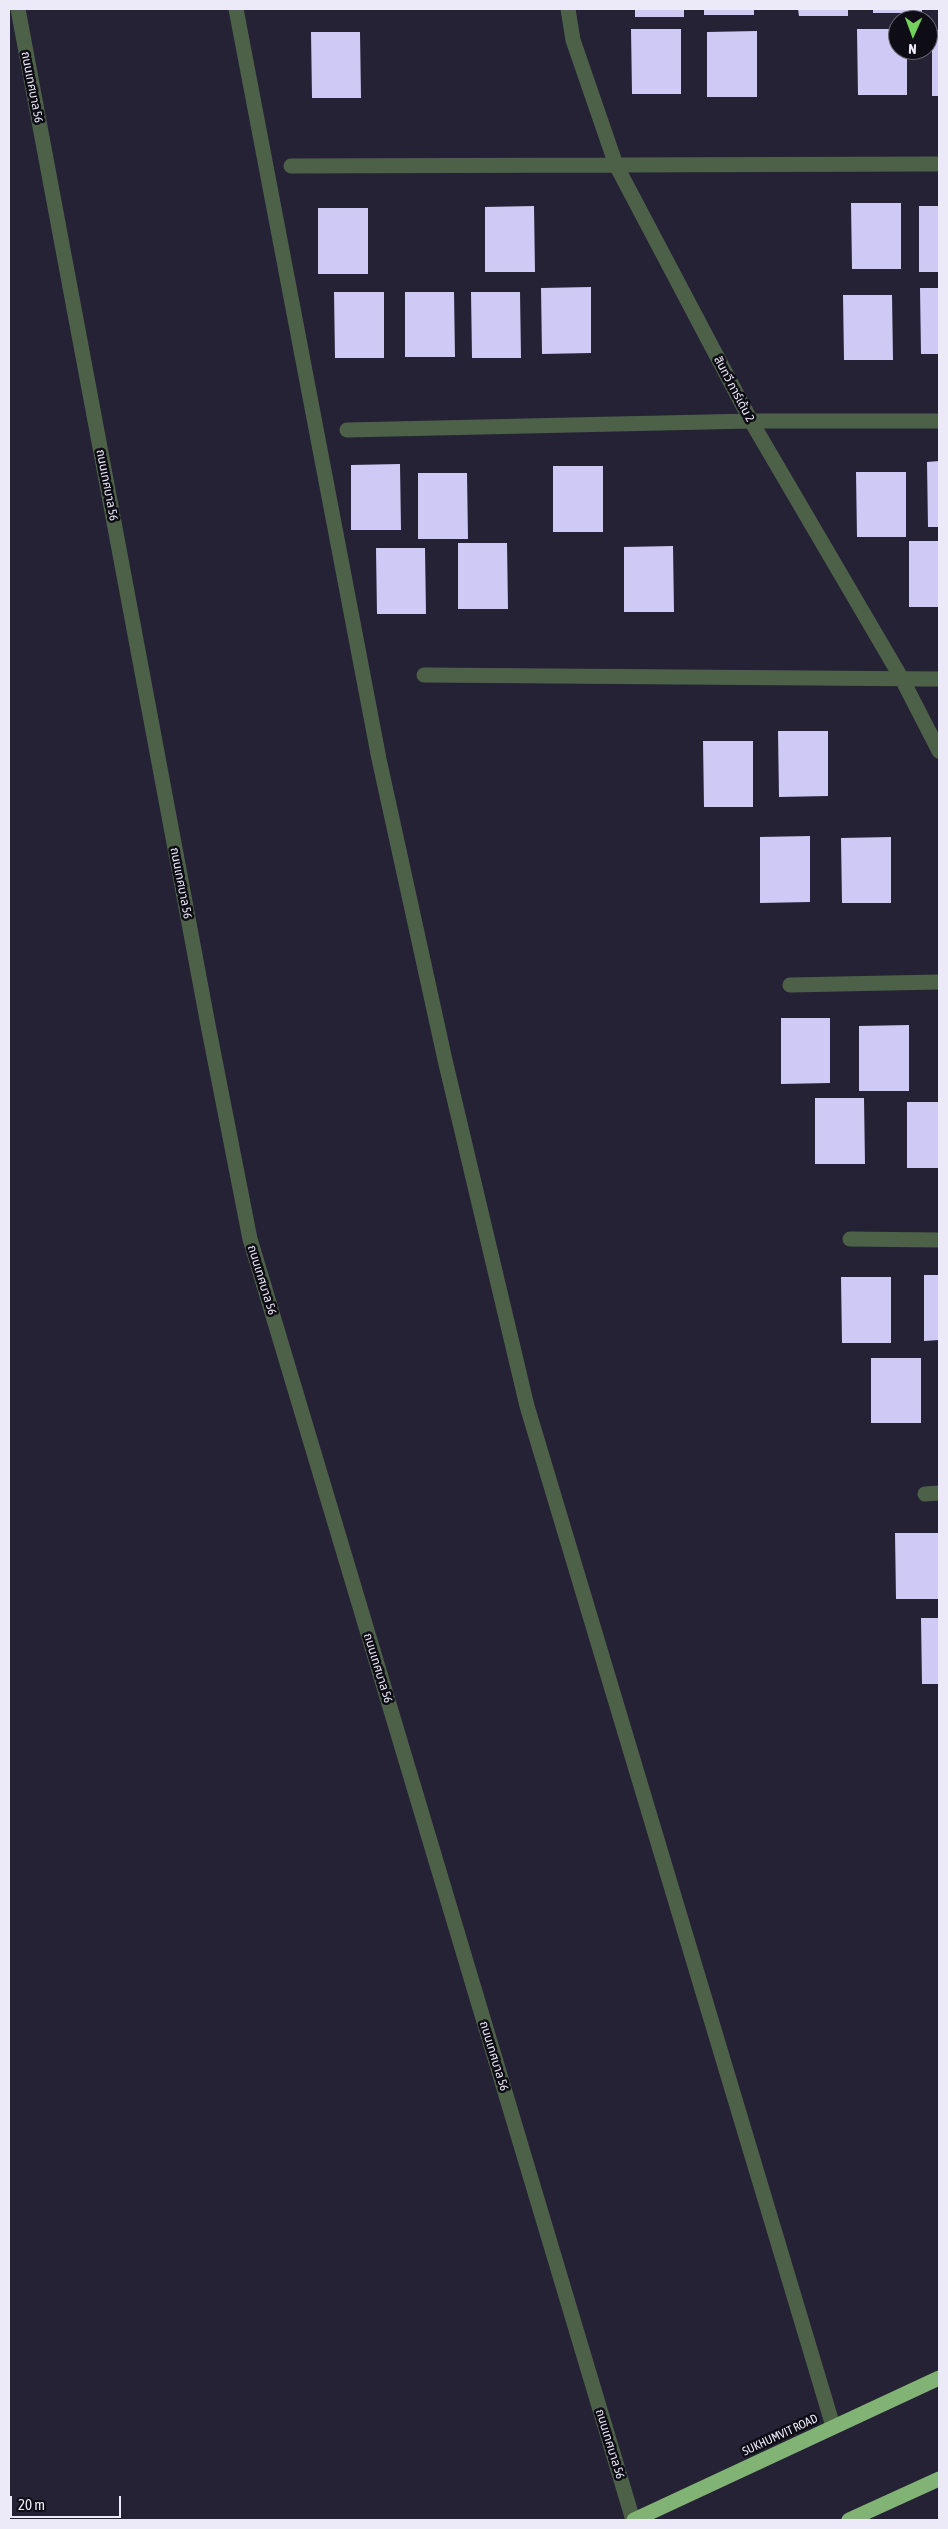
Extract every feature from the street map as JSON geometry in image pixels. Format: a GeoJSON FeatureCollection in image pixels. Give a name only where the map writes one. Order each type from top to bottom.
{"type":"FeatureCollection","features":[{"type":"Feature","properties":{"kind":"highway","name":"SUKHUMVIT ROAD"},"geometry":{"type":"LineString","coordinates":[[633,2520],[939,2378]]}},
{"type":"Feature","properties":{"kind":"highway"},"geometry":{"type":"LineString","coordinates":[[850,2520],[939,2479]]}},
{"type":"Feature","properties":{"kind":"street","name":"ถนนเทศบาล 56"},"geometry":{"type":"LineString","coordinates":[[18,9],[209,1030],[250,1238],[633,2520]]}},
{"type":"Feature","properties":{"kind":"street"},"geometry":{"type":"LineString","coordinates":[[236,9],[379,759],[445,1060],[527,1406],[833,2426]]}},
{"type":"Feature","properties":{"kind":"street","name":"สินทวี การ์เด้น 2"},"geometry":{"type":"LineString","coordinates":[[568,9],[573,40],[616,165],[751,421],[902,678],[939,751]]}},
{"type":"Feature","properties":{"kind":"street"},"geometry":{"type":"LineString","coordinates":[[291,166],[939,164]]}},
{"type":"Feature","properties":{"kind":"street"},"geometry":{"type":"LineString","coordinates":[[347,430],[751,421],[939,421]]}},
{"type":"Feature","properties":{"kind":"street"},"geometry":{"type":"LineString","coordinates":[[424,675],[939,679]]}},
{"type":"Feature","properties":{"kind":"street"},"geometry":{"type":"LineString","coordinates":[[790,985],[939,982]]}},
{"type":"Feature","properties":{"kind":"street"},"geometry":{"type":"LineString","coordinates":[[850,1239],[939,1240]]}},
{"type":"Feature","properties":{"kind":"building"},"geometry":{"type":"Polygon","coordinates":[[[635,9],[684,9],[684,17],[635,17],[635,9]]]}},
{"type":"Feature","properties":{"kind":"building"},"geometry":{"type":"Polygon","coordinates":[[[704,9],[754,9],[754,15],[704,15],[704,9]]]}},
{"type":"Feature","properties":{"kind":"building"},"geometry":{"type":"Polygon","coordinates":[[[798,9],[848,9],[848,16],[799,16],[798,9]]]}},
{"type":"Feature","properties":{"kind":"building"},"geometry":{"type":"Polygon","coordinates":[[[873,9],[922,9],[888,10],[888,13],[873,13],[873,9]]]}},
{"type":"Feature","properties":{"kind":"building"},"geometry":{"type":"Polygon","coordinates":[[[631,29],[681,29],[681,94],[632,94],[631,29]]]}},
{"type":"Feature","properties":{"kind":"building"},"geometry":{"type":"Polygon","coordinates":[[[857,29],[888,29],[888,60],[907,60],[907,95],[858,95],[857,29]]]}},
{"type":"Feature","properties":{"kind":"building"},"geometry":{"type":"Polygon","coordinates":[[[939,30],[939,96],[932,96],[932,60],[938,60],[939,30]]]}},
{"type":"Feature","properties":{"kind":"building"},"geometry":{"type":"Polygon","coordinates":[[[757,31],[757,97],[707,97],[707,32],[757,31]]]}},
{"type":"Feature","properties":{"kind":"building"},"geometry":{"type":"Polygon","coordinates":[[[311,32],[360,32],[361,98],[312,98],[311,32]]]}},
{"type":"Feature","properties":{"kind":"building"},"geometry":{"type":"Polygon","coordinates":[[[851,203],[901,203],[901,269],[852,269],[851,203]]]}},
{"type":"Feature","properties":{"kind":"building"},"geometry":{"type":"Polygon","coordinates":[[[534,206],[535,272],[485,272],[485,207],[534,206]]]}},
{"type":"Feature","properties":{"kind":"building"},"geometry":{"type":"Polygon","coordinates":[[[919,206],[939,206],[939,272],[919,272],[919,206]]]}},
{"type":"Feature","properties":{"kind":"building"},"geometry":{"type":"Polygon","coordinates":[[[318,208],[368,208],[368,274],[318,274],[318,208]]]}},
{"type":"Feature","properties":{"kind":"building"},"geometry":{"type":"Polygon","coordinates":[[[591,287],[591,353],[542,354],[541,288],[591,287]]]}},
{"type":"Feature","properties":{"kind":"building"},"geometry":{"type":"Polygon","coordinates":[[[920,288],[939,288],[939,354],[921,354],[920,288]]]}},
{"type":"Feature","properties":{"kind":"building"},"geometry":{"type":"Polygon","coordinates":[[[334,292],[384,292],[384,358],[335,358],[334,292]]]}},
{"type":"Feature","properties":{"kind":"building"},"geometry":{"type":"Polygon","coordinates":[[[405,292],[454,292],[455,357],[405,357],[405,292]]]}},
{"type":"Feature","properties":{"kind":"building"},"geometry":{"type":"Polygon","coordinates":[[[471,292],[520,292],[521,358],[472,358],[471,292]]]}},
{"type":"Feature","properties":{"kind":"building"},"geometry":{"type":"Polygon","coordinates":[[[843,295],[892,295],[893,360],[844,360],[843,295]]]}},
{"type":"Feature","properties":{"kind":"building"},"geometry":{"type":"Polygon","coordinates":[[[939,461],[939,527],[928,527],[927,462],[939,461]]]}},
{"type":"Feature","properties":{"kind":"building"},"geometry":{"type":"Polygon","coordinates":[[[400,464],[401,530],[351,530],[351,465],[400,464]]]}},
{"type":"Feature","properties":{"kind":"building"},"geometry":{"type":"Polygon","coordinates":[[[553,466],[603,466],[603,532],[553,532],[553,466]]]}},
{"type":"Feature","properties":{"kind":"building"},"geometry":{"type":"Polygon","coordinates":[[[856,472],[906,472],[906,537],[857,537],[856,472]]]}},
{"type":"Feature","properties":{"kind":"building"},"geometry":{"type":"Polygon","coordinates":[[[418,473],[467,473],[468,539],[418,539],[418,473]]]}},
{"type":"Feature","properties":{"kind":"building"},"geometry":{"type":"Polygon","coordinates":[[[909,541],[939,541],[939,607],[909,607],[909,541]]]}},
{"type":"Feature","properties":{"kind":"building"},"geometry":{"type":"Polygon","coordinates":[[[458,543],[507,543],[508,609],[458,609],[458,543]]]}},
{"type":"Feature","properties":{"kind":"building"},"geometry":{"type":"Polygon","coordinates":[[[673,546],[674,612],[624,612],[624,547],[673,546]]]}},
{"type":"Feature","properties":{"kind":"building"},"geometry":{"type":"Polygon","coordinates":[[[376,548],[425,548],[426,614],[377,614],[376,548]]]}},
{"type":"Feature","properties":{"kind":"building"},"geometry":{"type":"Polygon","coordinates":[[[778,731],[828,731],[828,796],[779,797],[778,731]]]}},
{"type":"Feature","properties":{"kind":"building"},"geometry":{"type":"Polygon","coordinates":[[[703,741],[753,741],[753,807],[704,807],[703,741]]]}},
{"type":"Feature","properties":{"kind":"building"},"geometry":{"type":"Polygon","coordinates":[[[810,836],[810,902],[760,903],[760,837],[810,836]]]}},
{"type":"Feature","properties":{"kind":"building"},"geometry":{"type":"Polygon","coordinates":[[[891,837],[891,903],[842,903],[841,838],[891,837]]]}},
{"type":"Feature","properties":{"kind":"building"},"geometry":{"type":"Polygon","coordinates":[[[781,1018],[830,1018],[830,1083],[781,1084],[781,1018]]]}},
{"type":"Feature","properties":{"kind":"building"},"geometry":{"type":"Polygon","coordinates":[[[909,1025],[909,1091],[859,1091],[859,1026],[909,1025]]]}},
{"type":"Feature","properties":{"kind":"building"},"geometry":{"type":"Polygon","coordinates":[[[815,1098],[864,1098],[865,1164],[815,1164],[815,1098]]]}},
{"type":"Feature","properties":{"kind":"building"},"geometry":{"type":"Polygon","coordinates":[[[907,1102],[939,1102],[939,1168],[907,1168],[907,1102]]]}},
{"type":"Feature","properties":{"kind":"building"},"geometry":{"type":"Polygon","coordinates":[[[924,1275],[939,1275],[939,1340],[924,1341],[924,1275]]]}},
{"type":"Feature","properties":{"kind":"building"},"geometry":{"type":"Polygon","coordinates":[[[841,1277],[891,1277],[891,1343],[842,1343],[841,1277]]]}},
{"type":"Feature","properties":{"kind":"building"},"geometry":{"type":"Polygon","coordinates":[[[871,1358],[921,1358],[921,1423],[871,1423],[871,1358]]]}},
{"type":"Feature","properties":{"kind":"building"},"geometry":{"type":"Polygon","coordinates":[[[895,1533],[939,1533],[939,1599],[896,1599],[895,1533]]]}},
{"type":"Feature","properties":{"kind":"building"},"geometry":{"type":"Polygon","coordinates":[[[921,1618],[939,1618],[939,1684],[922,1684],[921,1618]]]}}]}
